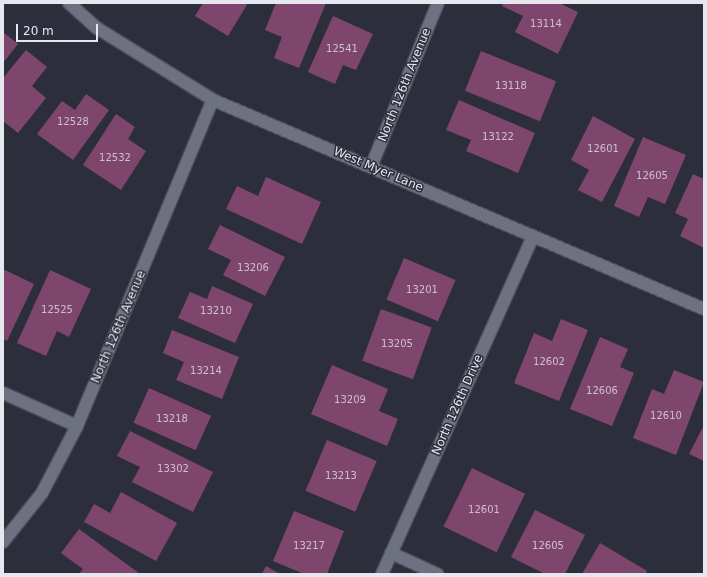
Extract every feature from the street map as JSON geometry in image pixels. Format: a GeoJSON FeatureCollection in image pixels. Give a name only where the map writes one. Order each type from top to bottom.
{"type":"FeatureCollection","features":[{"type":"Feature","properties":{"kind":"street","name":"West Myer Lane"},"geometry":{"type":"LineString","coordinates":[[69,3],[97,28],[213,100],[704,308]]}},
{"type":"Feature","properties":{"kind":"street","name":"North 126th Avenue"},"geometry":{"type":"LineString","coordinates":[[371,167],[438,3]]}},
{"type":"Feature","properties":{"kind":"street","name":"North 126th Avenue"},"geometry":{"type":"LineString","coordinates":[[3,542],[42,493],[78,426],[213,100]]}},
{"type":"Feature","properties":{"kind":"street","name":"North 126th Drive"},"geometry":{"type":"LineString","coordinates":[[382,574],[534,236]]}},
{"type":"Feature","properties":{"kind":"street"},"geometry":{"type":"LineString","coordinates":[[3,393],[78,426]]}},
{"type":"Feature","properties":{"kind":"street"},"geometry":{"type":"LineString","coordinates":[[391,553],[437,574]]}},
{"type":"Feature","properties":{"kind":"building"},"geometry":{"type":"Polygon","coordinates":[[[203,3],[248,3],[228,36],[195,16],[203,3]]]}},
{"type":"Feature","properties":{"kind":"building"},"geometry":{"type":"Polygon","coordinates":[[[276,3],[326,3],[299,68],[274,58],[282,37],[265,30],[276,3]]]}},
{"type":"Feature","properties":{"kind":"building"},"geometry":{"type":"Polygon","coordinates":[[[503,3],[559,3],[578,12],[558,54],[515,32],[523,16],[502,6],[503,3]]]}},
{"type":"Feature","properties":{"kind":"building"},"geometry":{"type":"Polygon","coordinates":[[[333,16],[373,34],[356,70],[343,65],[335,84],[308,72],[333,16]]]}},
{"type":"Feature","properties":{"kind":"building"},"geometry":{"type":"Polygon","coordinates":[[[3,32],[18,44],[3,63],[3,32]]]}},
{"type":"Feature","properties":{"kind":"building"},"geometry":{"type":"Polygon","coordinates":[[[26,50],[47,67],[32,86],[46,98],[18,133],[3,121],[3,78],[26,50]]]}},
{"type":"Feature","properties":{"kind":"building"},"geometry":{"type":"Polygon","coordinates":[[[481,51],[556,81],[540,121],[465,91],[481,51]]]}},
{"type":"Feature","properties":{"kind":"building"},"geometry":{"type":"Polygon","coordinates":[[[86,94],[109,110],[73,160],[37,134],[62,101],[75,110],[86,94]]]}},
{"type":"Feature","properties":{"kind":"building"},"geometry":{"type":"Polygon","coordinates":[[[459,100],[535,133],[518,173],[466,151],[471,140],[446,130],[459,100]]]}},
{"type":"Feature","properties":{"kind":"building"},"geometry":{"type":"Polygon","coordinates":[[[116,114],[135,127],[128,139],[146,151],[121,190],[83,165],[116,114]]]}},
{"type":"Feature","properties":{"kind":"building"},"geometry":{"type":"Polygon","coordinates":[[[593,116],[635,139],[602,202],[578,190],[589,170],[571,160],[593,116]]]}},
{"type":"Feature","properties":{"kind":"building"},"geometry":{"type":"Polygon","coordinates":[[[643,137],[686,155],[665,204],[648,197],[639,217],[614,206],[643,137]]]}},
{"type":"Feature","properties":{"kind":"building"},"geometry":{"type":"Polygon","coordinates":[[[693,174],[704,179],[704,248],[680,236],[688,219],[675,213],[693,174]]]}},
{"type":"Feature","properties":{"kind":"building"},"geometry":{"type":"Polygon","coordinates":[[[266,177],[321,202],[302,244],[226,209],[237,186],[258,196],[266,177]]]}},
{"type":"Feature","properties":{"kind":"building"},"geometry":{"type":"Polygon","coordinates":[[[220,225],[285,257],[265,296],[223,275],[231,260],[208,249],[220,225]]]}},
{"type":"Feature","properties":{"kind":"building"},"geometry":{"type":"Polygon","coordinates":[[[404,258],[456,280],[438,321],[386,299],[404,258]]]}},
{"type":"Feature","properties":{"kind":"building"},"geometry":{"type":"Polygon","coordinates":[[[3,269],[34,284],[7,341],[3,339],[3,269]]]}},
{"type":"Feature","properties":{"kind":"building"},"geometry":{"type":"Polygon","coordinates":[[[50,270],[91,289],[69,337],[57,331],[46,356],[17,343],[50,270]]]}},
{"type":"Feature","properties":{"kind":"building"},"geometry":{"type":"Polygon","coordinates":[[[212,286],[253,304],[235,343],[178,318],[190,292],[207,299],[212,286]]]}},
{"type":"Feature","properties":{"kind":"building"},"geometry":{"type":"Polygon","coordinates":[[[381,309],[432,327],[413,379],[362,361],[381,309]]]}},
{"type":"Feature","properties":{"kind":"building"},"geometry":{"type":"Polygon","coordinates":[[[561,319],[588,330],[559,401],[514,383],[534,333],[552,341],[561,319]]]}},
{"type":"Feature","properties":{"kind":"building"},"geometry":{"type":"Polygon","coordinates":[[[172,330],[239,357],[222,399],[176,380],[184,362],[163,353],[172,330]]]}},
{"type":"Feature","properties":{"kind":"building"},"geometry":{"type":"Polygon","coordinates":[[[600,337],[628,349],[620,367],[634,373],[612,426],[570,409],[600,337]]]}},
{"type":"Feature","properties":{"kind":"building"},"geometry":{"type":"Polygon","coordinates":[[[332,365],[388,389],[379,411],[398,419],[387,446],[311,414],[332,365]]]}},
{"type":"Feature","properties":{"kind":"building"},"geometry":{"type":"Polygon","coordinates":[[[674,370],[704,382],[676,455],[633,438],[652,389],[664,394],[674,370]]]}},
{"type":"Feature","properties":{"kind":"building"},"geometry":{"type":"Polygon","coordinates":[[[149,388],[211,416],[196,450],[134,423],[149,388]]]}},
{"type":"Feature","properties":{"kind":"building"},"geometry":{"type":"Polygon","coordinates":[[[704,425],[704,461],[689,454],[704,425]]]}},
{"type":"Feature","properties":{"kind":"building"},"geometry":{"type":"Polygon","coordinates":[[[130,431],[213,472],[193,512],[132,482],[140,467],[117,456],[130,431]]]}},
{"type":"Feature","properties":{"kind":"building"},"geometry":{"type":"Polygon","coordinates":[[[327,440],[377,461],[355,512],[306,491],[327,440]]]}},
{"type":"Feature","properties":{"kind":"building"},"geometry":{"type":"Polygon","coordinates":[[[472,468],[525,494],[497,552],[444,526],[472,468]]]}},
{"type":"Feature","properties":{"kind":"building"},"geometry":{"type":"Polygon","coordinates":[[[121,492],[177,523],[156,561],[84,522],[94,504],[110,513],[121,492]]]}},
{"type":"Feature","properties":{"kind":"building"},"geometry":{"type":"Polygon","coordinates":[[[535,510],[585,535],[565,574],[545,574],[511,557],[535,510]]]}},
{"type":"Feature","properties":{"kind":"building"},"geometry":{"type":"Polygon","coordinates":[[[294,511],[344,531],[327,574],[304,574],[273,561],[294,511]]]}},
{"type":"Feature","properties":{"kind":"building"},"geometry":{"type":"Polygon","coordinates":[[[79,529],[140,574],[79,574],[83,569],[61,553],[79,529]]]}},
{"type":"Feature","properties":{"kind":"building"},"geometry":{"type":"Polygon","coordinates":[[[600,543],[647,571],[645,574],[582,574],[600,543]]]}},
{"type":"Feature","properties":{"kind":"building"},"geometry":{"type":"Polygon","coordinates":[[[266,566],[280,574],[262,574],[266,566]]]}}]}
